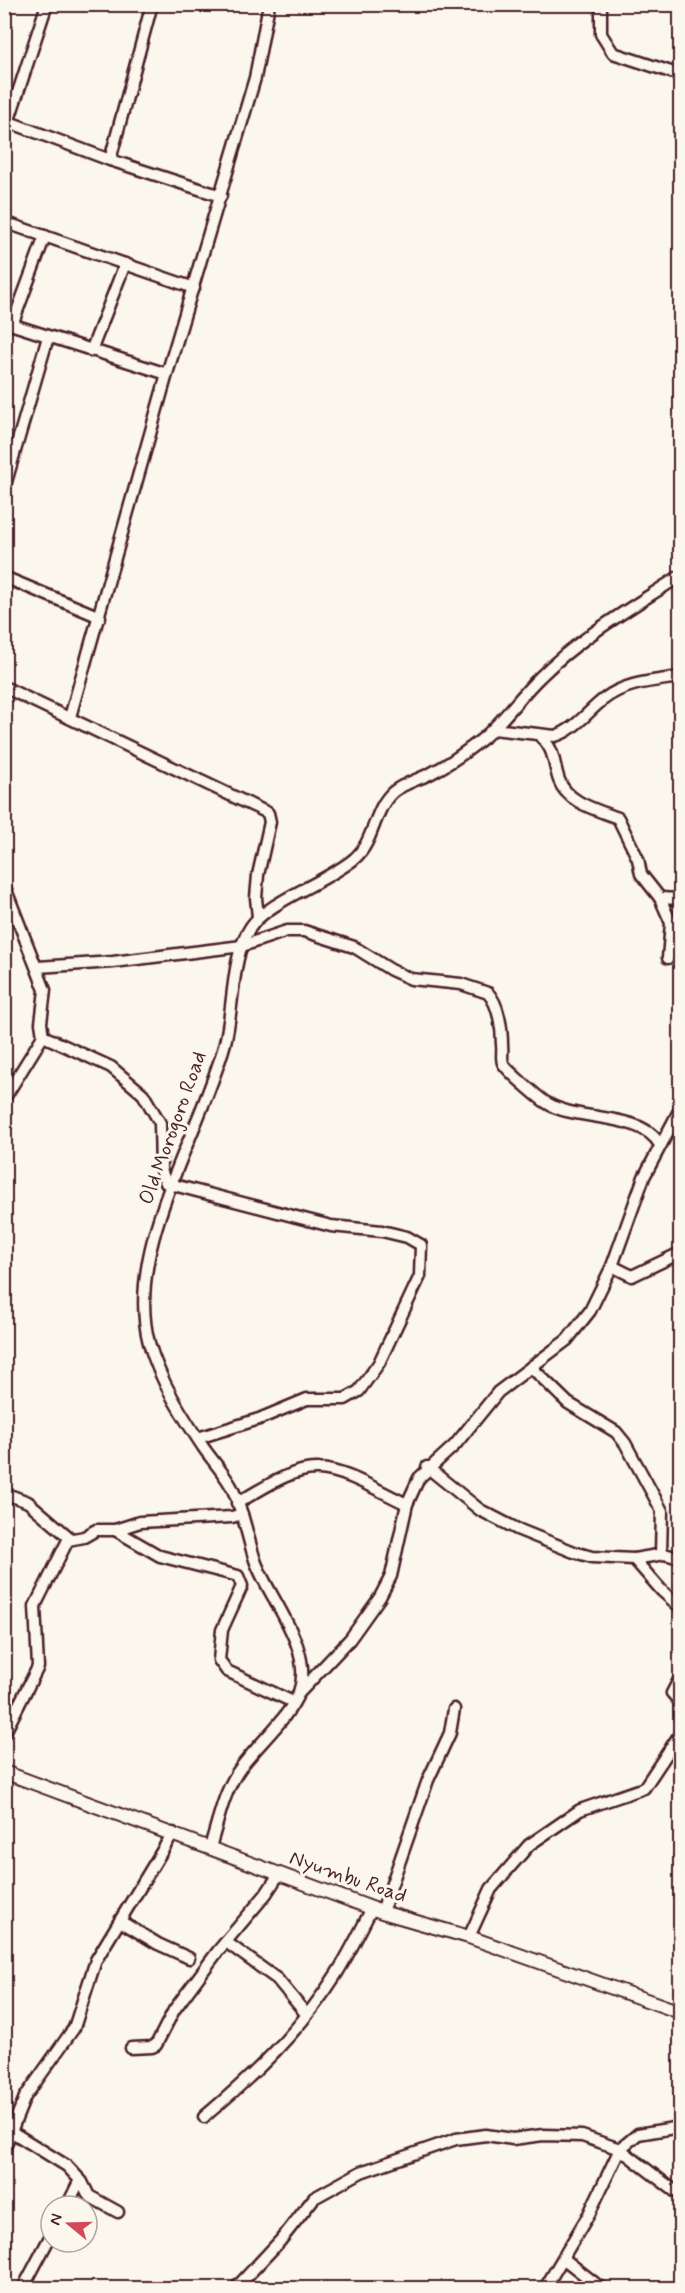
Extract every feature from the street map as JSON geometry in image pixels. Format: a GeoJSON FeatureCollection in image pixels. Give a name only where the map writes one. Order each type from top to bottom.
{"type":"FeatureCollection","features":[{"type":"Feature","properties":{"kind":"street"},"geometry":{"type":"LineString","coordinates":[[4,135],[47,4]]}},
{"type":"Feature","properties":{"kind":"street"},"geometry":{"type":"LineString","coordinates":[[111,160],[152,4]]}},
{"type":"Feature","properties":{"kind":"street"},"geometry":{"type":"LineString","coordinates":[[70,717],[167,374],[255,78],[269,4]]}},
{"type":"Feature","properties":{"kind":"street"},"geometry":{"type":"LineString","coordinates":[[600,4],[601,34],[613,53],[681,75]]}},
{"type":"Feature","properties":{"kind":"street"},"geometry":{"type":"LineString","coordinates":[[9,122],[111,160],[221,196]]}},
{"type":"Feature","properties":{"kind":"street"},"geometry":{"type":"LineString","coordinates":[[4,222],[194,288]]}},
{"type":"Feature","properties":{"kind":"street"},"geometry":{"type":"LineString","coordinates":[[45,236],[8,323],[167,374]]}},
{"type":"Feature","properties":{"kind":"street"},"geometry":{"type":"LineString","coordinates":[[91,351],[125,264]]}},
{"type":"Feature","properties":{"kind":"street"},"geometry":{"type":"LineString","coordinates":[[4,489],[48,337]]}},
{"type":"Feature","properties":{"kind":"street","name":"Old Morogoro Road"},"geometry":{"type":"LineString","coordinates":[[296,1698],[301,1666],[297,1648],[280,1605],[261,1576],[230,1484],[179,1412],[158,1367],[143,1310],[144,1279],[148,1255],[172,1185],[215,1076],[226,1038],[242,946],[248,930],[266,910],[310,888],[354,859],[366,845],[386,801],[396,790],[436,771],[493,729],[541,676],[564,656],[681,576]]}},
{"type":"Feature","properties":{"kind":"street"},"geometry":{"type":"LineString","coordinates":[[4,577],[100,617]]}},
{"type":"Feature","properties":{"kind":"street"},"geometry":{"type":"LineString","coordinates":[[493,729],[541,736],[565,733],[606,697],[632,685],[681,677]]}},
{"type":"Feature","properties":{"kind":"street"},"geometry":{"type":"LineString","coordinates":[[4,687],[268,813],[270,822],[255,898],[258,917]]}},
{"type":"Feature","properties":{"kind":"street"},"geometry":{"type":"LineString","coordinates":[[541,736],[549,744],[554,755],[559,781],[565,790],[580,803],[618,818],[638,859],[641,874],[660,898],[671,922],[673,932],[668,958]]}},
{"type":"Feature","properties":{"kind":"street"},"geometry":{"type":"LineString","coordinates":[[4,885],[38,967],[45,990],[41,1023],[43,1036],[4,1100]]}},
{"type":"Feature","properties":{"kind":"street"},"geometry":{"type":"LineString","coordinates":[[660,898],[681,899]]}},
{"type":"Feature","properties":{"kind":"street"},"geometry":{"type":"LineString","coordinates":[[38,967],[113,962],[242,946],[276,934],[304,931],[354,947],[391,970],[411,979],[461,984],[488,993],[497,1008],[503,1063],[512,1075],[552,1107],[634,1126],[655,1137],[660,1145]]}},
{"type":"Feature","properties":{"kind":"street"},"geometry":{"type":"LineString","coordinates":[[43,1036],[111,1067],[143,1094],[160,1123],[162,1176],[172,1185],[331,1226],[382,1231],[407,1237],[421,1245],[420,1276],[379,1363],[352,1397],[307,1399],[260,1419],[198,1438]]}},
{"type":"Feature","properties":{"kind":"street"},"geometry":{"type":"LineString","coordinates":[[210,1847],[226,1796],[236,1776],[296,1698],[350,1639],[392,1576],[407,1504],[419,1478],[427,1467],[455,1445],[498,1392],[567,1340],[590,1311],[612,1266],[636,1195],[660,1145],[681,1109]]}},
{"type":"Feature","properties":{"kind":"street"},"geometry":{"type":"LineString","coordinates":[[612,1266],[632,1276],[681,1253]]}},
{"type":"Feature","properties":{"kind":"street"},"geometry":{"type":"LineString","coordinates":[[531,1367],[568,1403],[616,1432],[625,1443],[662,1511],[661,1554]]}},
{"type":"Feature","properties":{"kind":"street"},"geometry":{"type":"LineString","coordinates":[[427,1467],[470,1505],[517,1529],[592,1557],[634,1559],[661,1554],[681,1558]]}},
{"type":"Feature","properties":{"kind":"street"},"geometry":{"type":"LineString","coordinates":[[237,1503],[278,1481],[305,1470],[319,1468],[336,1472],[407,1504]]}},
{"type":"Feature","properties":{"kind":"street"},"geometry":{"type":"LineString","coordinates":[[4,1493],[28,1502],[70,1538],[84,1537],[96,1530],[115,1530],[140,1522],[232,1517],[242,1514]]}},
{"type":"Feature","properties":{"kind":"street"},"geometry":{"type":"LineString","coordinates":[[115,1530],[160,1556],[238,1576],[242,1586],[222,1630],[219,1660],[227,1671],[296,1698]]}},
{"type":"Feature","properties":{"kind":"street"},"geometry":{"type":"LineString","coordinates":[[4,1734],[38,1667],[34,1614],[38,1597],[70,1538]]}},
{"type":"Feature","properties":{"kind":"street"},"geometry":{"type":"LineString","coordinates":[[634,1559],[662,1591],[681,1607]]}},
{"type":"Feature","properties":{"kind":"street"},"geometry":{"type":"LineString","coordinates":[[681,1678],[672,1696],[681,1702]]}},
{"type":"Feature","properties":{"kind":"street"},"geometry":{"type":"LineString","coordinates":[[204,2117],[247,2081],[307,2015],[377,1910],[428,1780],[450,1733],[454,1709]]}},
{"type":"Feature","properties":{"kind":"street"},"geometry":{"type":"LineString","coordinates":[[469,1937],[491,1889],[529,1845],[580,1810],[644,1788],[681,1734]]}},
{"type":"Feature","properties":{"kind":"street","name":"Nyumbu Road"},"geometry":{"type":"LineString","coordinates":[[4,1772],[377,1910],[469,1937],[681,2012]]}},
{"type":"Feature","properties":{"kind":"street"},"geometry":{"type":"LineString","coordinates":[[4,2149],[8,2129],[25,2097],[74,2028],[96,1960],[173,1833]]}},
{"type":"Feature","properties":{"kind":"street"},"geometry":{"type":"LineString","coordinates":[[131,2048],[152,2048],[156,2045],[174,2010],[226,1942],[261,1902],[279,1874]]}},
{"type":"Feature","properties":{"kind":"street"},"geometry":{"type":"LineString","coordinates":[[120,1921],[158,1944],[189,1958]]}},
{"type":"Feature","properties":{"kind":"street"},"geometry":{"type":"LineString","coordinates":[[226,1942],[277,1979],[307,2015]]}},
{"type":"Feature","properties":{"kind":"street"},"geometry":{"type":"LineString","coordinates":[[545,2289],[564,2259],[620,2149],[638,2134],[681,2127]]}},
{"type":"Feature","properties":{"kind":"street"},"geometry":{"type":"LineString","coordinates":[[8,2129],[51,2154],[80,2180],[89,2196],[118,2212]]}},
{"type":"Feature","properties":{"kind":"street"},"geometry":{"type":"LineString","coordinates":[[236,2289],[280,2241],[314,2198],[362,2172],[456,2139],[486,2135],[513,2139],[543,2135],[582,2136],[620,2149],[681,2195]]}},
{"type":"Feature","properties":{"kind":"street"},"geometry":{"type":"LineString","coordinates":[[73,2194],[80,2180]]}},
{"type":"Feature","properties":{"kind":"street"},"geometry":{"type":"LineString","coordinates":[[23,2289],[41,2254]]}},
{"type":"Feature","properties":{"kind":"street"},"geometry":{"type":"LineString","coordinates":[[564,2259],[601,2289]]}}]}
